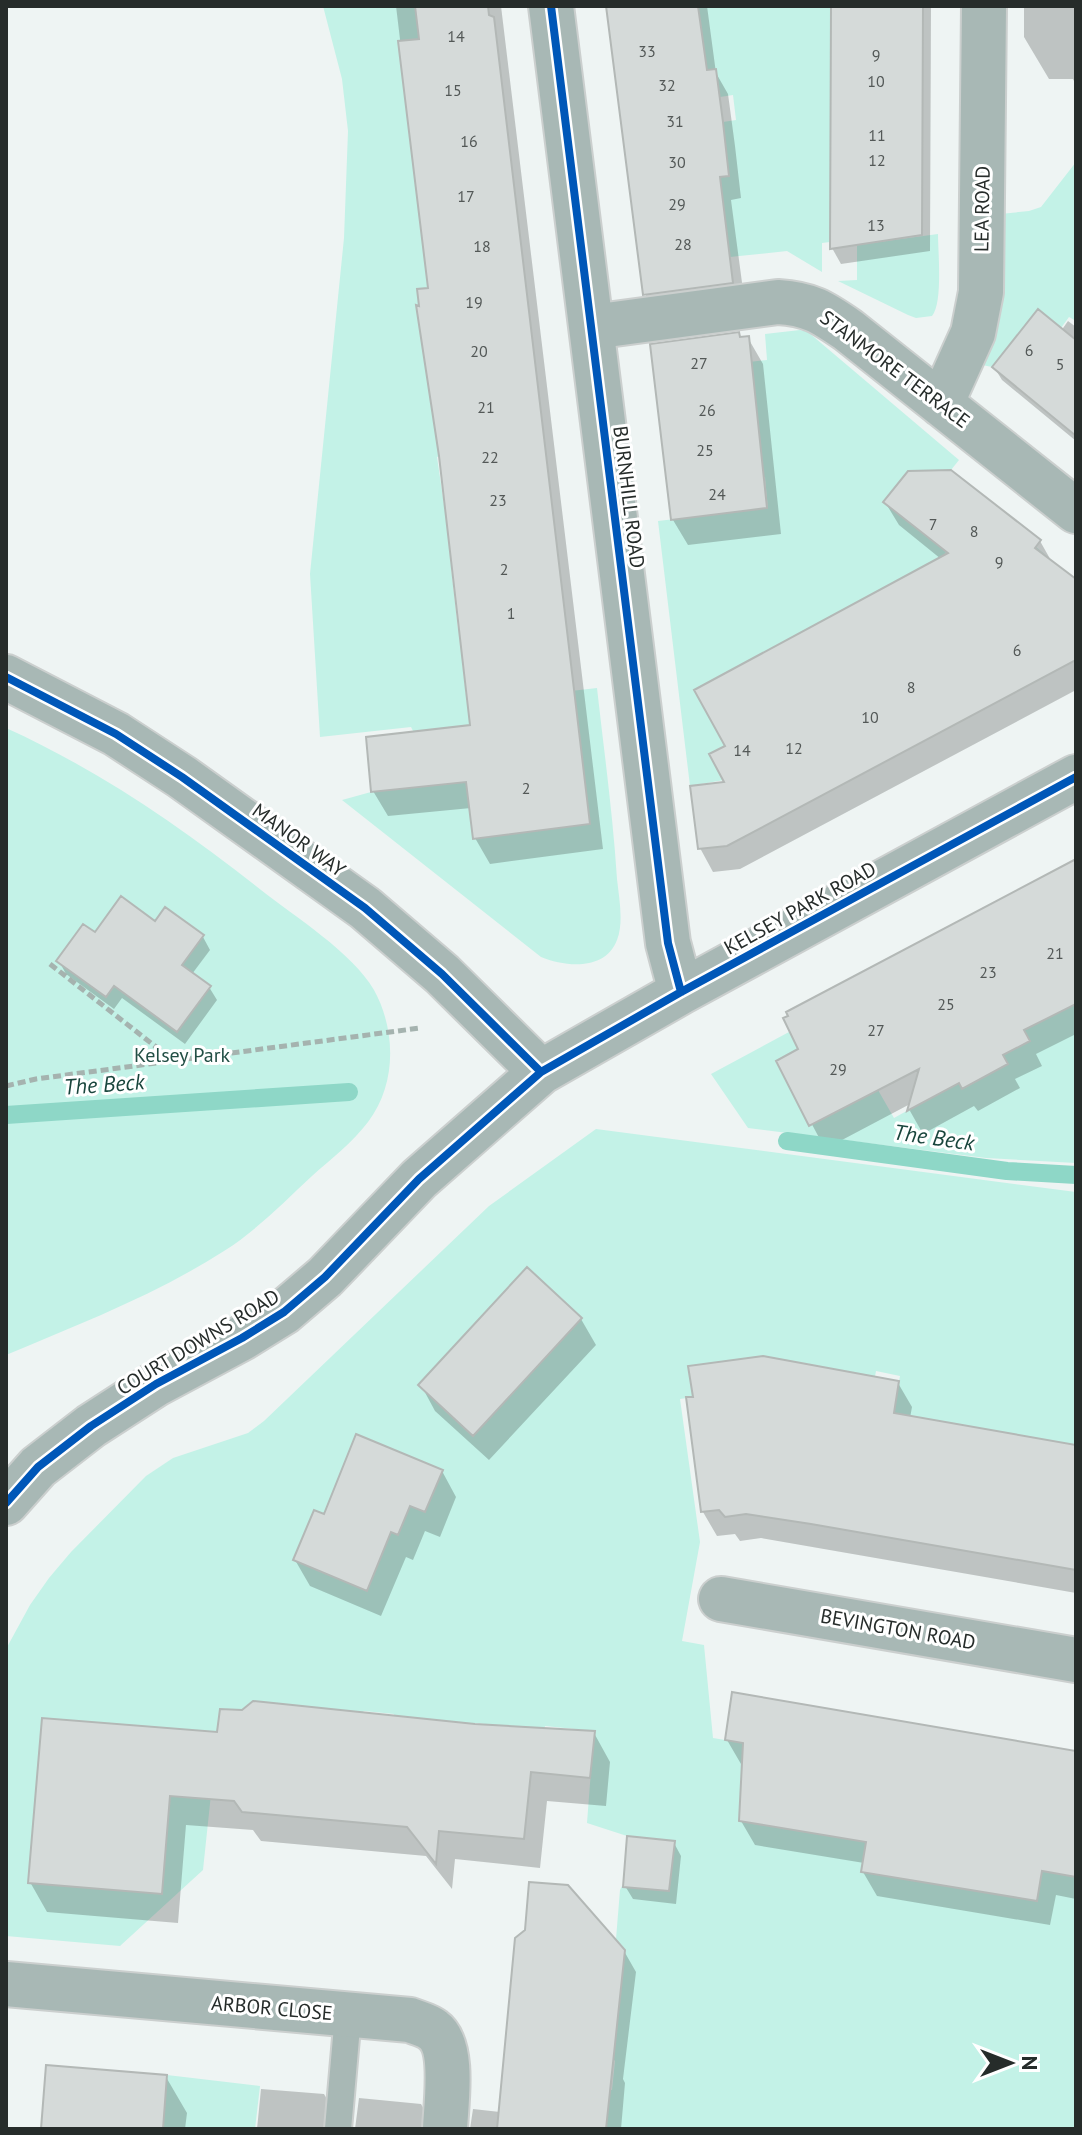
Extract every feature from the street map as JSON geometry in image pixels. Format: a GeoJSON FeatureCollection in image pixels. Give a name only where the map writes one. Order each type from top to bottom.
{"type":"FeatureCollection","features":[{"type":"Feature","properties":{"kind":"street","name":"BURNHILL ROAD"},"geometry":{"type":"LineString","coordinates":[[551,6],[668,943],[681,992]]}},
{"type":"Feature","properties":{"kind":"street","name":"LEA ROAD"},"geometry":{"type":"LineString","coordinates":[[941,404],[973,333],[981,292],[984,6]]}},
{"type":"Feature","properties":{"kind":"street","name":"STANMORE TERRACE"},"geometry":{"type":"LineString","coordinates":[[592,327],[778,302],[818,309],[1076,511]]}},
{"type":"Feature","properties":{"kind":"street","name":"MANOR WAY"},"geometry":{"type":"LineString","coordinates":[[6,677],[116,734],[182,777],[384,923],[442,974],[541,1072]]}},
{"type":"Feature","properties":{"kind":"street","name":"KELSEY PARK ROAD"},"geometry":{"type":"LineString","coordinates":[[541,1072],[681,992],[1076,777]]}},
{"type":"Feature","properties":{"kind":"street","name":"COURT DOWNS ROAD"},"geometry":{"type":"LineString","coordinates":[[6,1503],[38,1467],[91,1426],[156,1384],[284,1312],[325,1277],[419,1179],[541,1072]]}},
{"type":"Feature","properties":{"kind":"street","name":"BEVINGTON ROAD"},"geometry":{"type":"LineString","coordinates":[[721,1599],[1076,1660]]}},
{"type":"Feature","properties":{"kind":"street","name":"ARBOR CLOSE"},"geometry":{"type":"LineString","coordinates":[[6,1984],[410,2020],[432,2029],[442,2039],[448,2063],[445,2129]]}},
{"type":"Feature","properties":{"kind":"lane"},"geometry":{"type":"LineString","coordinates":[[338,2129],[348,2015]]}},
{"type":"Feature","properties":{"kind":"path"},"geometry":{"type":"LineString","coordinates":[[50,964],[175,1061]]}},
{"type":"Feature","properties":{"kind":"path"},"geometry":{"type":"LineString","coordinates":[[6,1086],[36,1079],[484,1018]]}},
{"type":"Feature","properties":{"kind":"green space"},"geometry":{"type":"Polygon","coordinates":[[[323,6],[415,6],[419,39],[398,41],[428,288],[417,289],[474,451],[437,457],[446,518],[482,513],[487,563],[451,567],[458,629],[494,625],[498,656],[462,661],[467,703],[597,688],[621,918],[617,940],[611,950],[594,962],[562,963],[541,957],[342,800],[371,792],[419,787],[411,727],[320,737],[310,574],[344,238],[348,131],[342,79],[323,6]]]}},
{"type":"Feature","properties":{"kind":"green space"},"geometry":{"type":"Polygon","coordinates":[[[698,6],[831,6],[853,42],[830,42],[830,92],[852,92],[830,242],[822,243],[822,272],[787,251],[730,257],[720,177],[729,176],[723,122],[736,120],[733,95],[720,97],[716,69],[685,73],[702,39],[698,6]]]}},
{"type":"Feature","properties":{"kind":"green space"},"geometry":{"type":"Polygon","coordinates":[[[1076,162],[1076,321],[1069,317],[1061,328],[1037,310],[992,367],[982,365],[1000,214],[1041,207],[1076,162]]]}},
{"type":"Feature","properties":{"kind":"green space"},"geometry":{"type":"Polygon","coordinates":[[[938,234],[939,289],[932,316],[916,318],[838,281],[857,280],[857,245],[938,234]]]}},
{"type":"Feature","properties":{"kind":"green space"},"geometry":{"type":"Polygon","coordinates":[[[808,332],[959,460],[951,470],[908,471],[883,502],[946,552],[934,568],[1000,593],[1036,547],[1061,568],[1039,597],[899,650],[870,595],[811,627],[839,681],[783,712],[753,658],[694,690],[725,746],[709,754],[724,780],[690,786],[658,521],[768,508],[765,477],[738,481],[723,365],[767,360],[765,334],[808,332]]]}},
{"type":"Feature","properties":{"kind":"green space","name":"Kelsey Park"},"geometry":{"type":"Polygon","coordinates":[[[6,728],[73,762],[138,801],[201,844],[338,949],[374,990],[386,1022],[390,1057],[384,1091],[368,1122],[342,1150],[247,1234],[198,1267],[145,1295],[6,1355],[6,728]]]}},
{"type":"Feature","properties":{"kind":"green space"},"geometry":{"type":"Polygon","coordinates":[[[902,975],[963,1089],[1008,1064],[990,1032],[1030,1041],[1018,1017],[1076,1004],[1076,1163],[986,1158],[748,1128],[711,1074],[789,1032],[799,1049],[776,1062],[809,1126],[878,1090],[894,1118],[939,1093],[902,975]]]}},
{"type":"Feature","properties":{"kind":"green space"},"geometry":{"type":"Polygon","coordinates":[[[596,1129],[1076,1192],[1076,1445],[893,1414],[900,1376],[876,1371],[869,1409],[834,1403],[840,1370],[799,1362],[740,1359],[689,1366],[693,1397],[680,1399],[700,1542],[682,1641],[704,1645],[713,1738],[743,1743],[739,1821],[866,1841],[862,1872],[919,1882],[925,1851],[979,1891],[1036,1901],[1042,1871],[1076,1877],[1076,2129],[606,2129],[608,2116],[599,2106],[599,2090],[612,2090],[615,2061],[605,2050],[616,2034],[619,2005],[610,1994],[621,1979],[625,1950],[616,1939],[620,1890],[622,1886],[669,1891],[675,1842],[627,1836],[587,1823],[594,1731],[545,1726],[542,1742],[505,1726],[475,1723],[465,1732],[449,1721],[420,1718],[410,1728],[393,1725],[394,1714],[364,1711],[353,1721],[283,1704],[253,1701],[242,1710],[220,1709],[203,1870],[120,1946],[6,1936],[6,1649],[49,1578],[146,1476],[173,1458],[248,1433],[264,1421],[489,1206],[596,1129]]]}},
{"type":"Feature","properties":{"kind":"green space"},"geometry":{"type":"Polygon","coordinates":[[[167,2075],[260,2086],[255,2129],[163,2129],[167,2075]]]}},
{"type":"Feature","properties":{"kind":"building"},"geometry":{"type":"Polygon","coordinates":[[[415,6],[488,6],[489,15],[494,17],[590,824],[473,839],[466,782],[371,792],[366,737],[470,725],[439,456],[416,305],[419,306],[417,289],[428,288],[398,41],[419,39],[415,6]]]}},
{"type":"Feature","properties":{"kind":"building"},"geometry":{"type":"Polygon","coordinates":[[[606,6],[698,6],[707,70],[716,69],[723,122],[729,176],[720,177],[733,283],[643,295],[606,6]]]}},
{"type":"Feature","properties":{"kind":"building"},"geometry":{"type":"Polygon","coordinates":[[[831,6],[923,6],[922,235],[830,249],[831,6]]]}},
{"type":"Feature","properties":{"kind":"building"},"geometry":{"type":"Polygon","coordinates":[[[1038,309],[1076,340],[1076,436],[992,367],[1038,309]]]}},
{"type":"Feature","properties":{"kind":"building"},"geometry":{"type":"Polygon","coordinates":[[[739,332],[740,337],[749,336],[767,508],[671,520],[650,344],[739,332]]]}},
{"type":"Feature","properties":{"kind":"building"},"geometry":{"type":"Polygon","coordinates":[[[951,470],[1041,540],[1035,548],[1076,579],[1076,660],[727,846],[698,849],[690,786],[724,782],[709,754],[725,746],[694,690],[948,553],[883,502],[908,471],[951,470]]]}},
{"type":"Feature","properties":{"kind":"building"},"geometry":{"type":"Polygon","coordinates":[[[1076,859],[1076,1004],[1024,1030],[1030,1041],[1003,1055],[1008,1064],[962,1089],[959,1083],[907,1111],[919,1069],[809,1126],[776,1061],[798,1049],[783,1018],[788,1016],[786,1012],[1076,859]]]}},
{"type":"Feature","properties":{"kind":"building"},"geometry":{"type":"Polygon","coordinates":[[[121,896],[155,921],[165,907],[204,935],[182,965],[211,986],[177,1032],[114,986],[106,997],[56,961],[83,924],[95,932],[121,896]]]}},
{"type":"Feature","properties":{"kind":"building"},"geometry":{"type":"Polygon","coordinates":[[[527,1267],[582,1318],[473,1436],[418,1385],[527,1267]]]}},
{"type":"Feature","properties":{"kind":"building"},"geometry":{"type":"Polygon","coordinates":[[[763,1356],[899,1381],[894,1413],[1076,1445],[1076,1570],[811,1524],[746,1514],[725,1517],[719,1510],[701,1512],[686,1397],[693,1397],[688,1366],[763,1356]]]}},
{"type":"Feature","properties":{"kind":"building"},"geometry":{"type":"Polygon","coordinates":[[[356,1434],[443,1470],[425,1512],[410,1506],[398,1535],[391,1532],[367,1591],[293,1560],[314,1510],[324,1514],[356,1434]]]}},
{"type":"Feature","properties":{"kind":"building"},"geometry":{"type":"Polygon","coordinates":[[[732,1692],[1076,1751],[1076,1877],[1042,1871],[1037,1901],[861,1872],[866,1842],[739,1821],[743,1743],[725,1740],[732,1692]]]}},
{"type":"Feature","properties":{"kind":"building"},"geometry":{"type":"Polygon","coordinates":[[[253,1701],[475,1724],[595,1731],[590,1778],[531,1772],[524,1839],[439,1831],[436,1864],[407,1827],[242,1812],[234,1801],[170,1796],[162,1894],[28,1883],[42,1718],[217,1732],[220,1709],[242,1710],[253,1701]]]}},
{"type":"Feature","properties":{"kind":"building"},"geometry":{"type":"Polygon","coordinates":[[[627,1836],[675,1841],[669,1891],[623,1887],[627,1836]]]}},
{"type":"Feature","properties":{"kind":"building"},"geometry":{"type":"Polygon","coordinates":[[[529,1882],[568,1885],[625,1950],[606,2129],[497,2129],[515,1938],[525,1930],[529,1882]]]}},
{"type":"Feature","properties":{"kind":"building"},"geometry":{"type":"Polygon","coordinates":[[[46,2065],[167,2075],[163,2129],[41,2129],[46,2065]]]}},
{"type":"Feature","properties":{"kind":"waterway","name":"The Beck"},"geometry":{"type":"LineString","coordinates":[[6,1115],[349,1092]]}},
{"type":"Feature","properties":{"kind":"waterway","name":"The Beck"},"geometry":{"type":"LineString","coordinates":[[787,1141],[1007,1171],[1076,1175]]}},
{"type":"Feature","properties":{"kind":"cycle path"},"geometry":{"type":"LineString","coordinates":[[551,6],[668,943],[681,992]]}},
{"type":"Feature","properties":{"kind":"cycle path"},"geometry":{"type":"LineString","coordinates":[[6,677],[116,734],[182,777],[365,908],[442,974],[541,1072]]}},
{"type":"Feature","properties":{"kind":"cycle path"},"geometry":{"type":"LineString","coordinates":[[6,1503],[38,1467],[91,1426],[156,1384],[284,1312],[325,1277],[419,1179],[541,1072],[681,992],[1076,777]]}}]}
